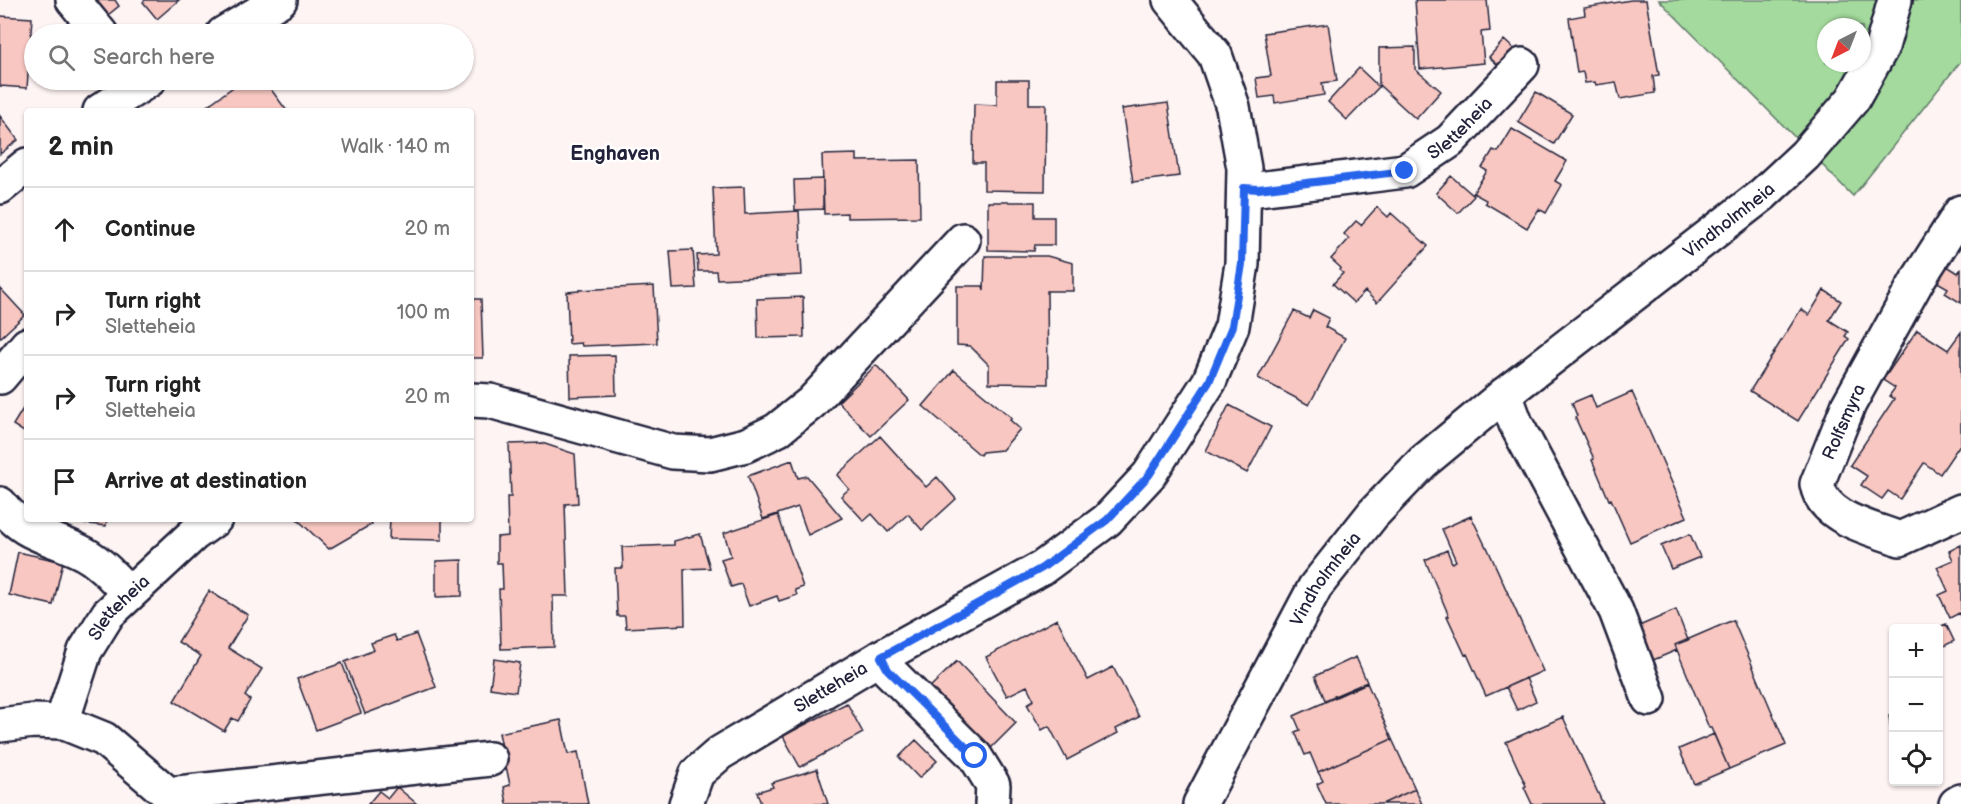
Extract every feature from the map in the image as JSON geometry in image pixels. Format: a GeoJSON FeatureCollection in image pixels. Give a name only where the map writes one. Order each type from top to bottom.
{"type":"FeatureCollection","features":[{"type":"Feature","properties":{"kind":"street"},"geometry":{"type":"LineString","coordinates":[[73,0],[93,24]]}},
{"type":"Feature","properties":{"kind":"street"},"geometry":{"type":"LineString","coordinates":[[240,24],[280,0]]}},
{"type":"Feature","properties":{"kind":"street","name":"Sletteheia"},"geometry":{"type":"LineString","coordinates":[[686,804],[697,773],[720,753],[881,657],[1042,568],[1107,520],[1149,475],[1209,382],[1232,326],[1242,264],[1244,168],[1233,107],[1215,55],[1170,0]]}},
{"type":"Feature","properties":{"kind":"street","name":"Vindholmheia"},"geometry":{"type":"LineString","coordinates":[[1200,804],[1315,587],[1380,506],[1423,462],[1505,394],[1762,195],[1805,155],[1853,99],[1882,46],[1895,0]]}},
{"type":"Feature","properties":{"kind":"street","name":"Sletteheia"},"geometry":{"type":"LineString","coordinates":[[1244,188],[1258,189],[1405,171],[1450,141],[1522,65]]}},
{"type":"Feature","properties":{"kind":"street"},"geometry":{"type":"LineString","coordinates":[[104,108],[127,90]]}},
{"type":"Feature","properties":{"kind":"street"},"geometry":{"type":"LineString","coordinates":[[0,187],[24,167]]}},
{"type":"Feature","properties":{"kind":"street","name":"Rolfsmyra"},"geometry":{"type":"LineString","coordinates":[[1961,212],[1917,281],[1849,404],[1817,484],[1819,496],[1841,517],[1900,539],[1961,511]]}},
{"type":"Feature","properties":{"kind":"street"},"geometry":{"type":"LineString","coordinates":[[474,400],[490,400],[673,452],[710,454],[746,445],[777,430],[811,403],[963,240]]}},
{"type":"Feature","properties":{"kind":"street"},"geometry":{"type":"LineString","coordinates":[[0,377],[24,349]]}},
{"type":"Feature","properties":{"kind":"street"},"geometry":{"type":"LineString","coordinates":[[1505,394],[1516,424],[1616,611],[1649,699]]}},
{"type":"Feature","properties":{"kind":"street"},"geometry":{"type":"LineString","coordinates":[[0,504],[10,517],[34,534],[81,551],[115,578],[128,594]]}},
{"type":"Feature","properties":{"kind":"street","name":"Sletteheia"},"geometry":{"type":"LineString","coordinates":[[62,722],[85,651],[108,614],[194,534],[211,522]]}},
{"type":"Feature","properties":{"kind":"street"},"geometry":{"type":"LineString","coordinates":[[881,657],[888,670],[975,756],[993,785],[992,804]]}},
{"type":"Feature","properties":{"kind":"street"},"geometry":{"type":"LineString","coordinates":[[0,725],[33,721],[62,722],[104,739],[175,799],[490,759]]}},
{"type":"Feature","properties":{"kind":"street"},"geometry":{"type":"LineString","coordinates":[[1956,804],[1961,801]]}},
{"type":"Feature","properties":{"kind":"green space"},"geometry":{"type":"Polygon","coordinates":[[[1659,0],[1961,0],[1961,61],[1853,196],[1659,0]]]}},
{"type":"Feature","properties":{"kind":"building"},"geometry":{"type":"Polygon","coordinates":[[[95,0],[115,0],[119,6],[108,15],[95,0]]]}},
{"type":"Feature","properties":{"kind":"building"},"geometry":{"type":"Polygon","coordinates":[[[145,0],[179,0],[157,19],[143,2],[145,0]]]}},
{"type":"Feature","properties":{"kind":"building"},"geometry":{"type":"Polygon","coordinates":[[[1415,0],[1487,0],[1490,31],[1481,32],[1484,63],[1420,69],[1415,0]]]}},
{"type":"Feature","properties":{"kind":"building"},"geometry":{"type":"Polygon","coordinates":[[[1631,0],[1646,0],[1659,75],[1653,76],[1655,93],[1620,99],[1616,82],[1596,85],[1595,82],[1585,83],[1583,72],[1577,73],[1569,18],[1585,15],[1584,8],[1631,0]]]}},
{"type":"Feature","properties":{"kind":"building"},"geometry":{"type":"Polygon","coordinates":[[[0,16],[32,18],[32,24],[24,24],[24,88],[0,86],[0,16]]]}},
{"type":"Feature","properties":{"kind":"building"},"geometry":{"type":"Polygon","coordinates":[[[1328,24],[1337,81],[1322,83],[1324,95],[1275,103],[1274,96],[1259,98],[1256,78],[1271,76],[1264,33],[1328,24]]]}},
{"type":"Feature","properties":{"kind":"building"},"geometry":{"type":"Polygon","coordinates":[[[1504,40],[1515,50],[1500,67],[1489,57],[1504,40]]]}},
{"type":"Feature","properties":{"kind":"building"},"geometry":{"type":"Polygon","coordinates":[[[1415,47],[1415,69],[1441,91],[1416,119],[1379,85],[1379,48],[1415,47]]]}},
{"type":"Feature","properties":{"kind":"building"},"geometry":{"type":"Polygon","coordinates":[[[1359,68],[1379,87],[1347,120],[1328,102],[1359,68]]]}},
{"type":"Feature","properties":{"kind":"building"},"geometry":{"type":"Polygon","coordinates":[[[997,80],[1029,80],[1029,104],[1046,104],[1045,191],[984,190],[984,163],[973,163],[974,104],[997,105],[997,80]]]}},
{"type":"Feature","properties":{"kind":"building"},"geometry":{"type":"Polygon","coordinates":[[[229,90],[271,90],[285,108],[204,108],[229,90]]]}},
{"type":"Feature","properties":{"kind":"building"},"geometry":{"type":"Polygon","coordinates":[[[1536,92],[1572,114],[1554,144],[1518,122],[1536,92]]]}},
{"type":"Feature","properties":{"kind":"building"},"geometry":{"type":"Polygon","coordinates":[[[1168,103],[1179,176],[1133,182],[1122,109],[1168,103]]]}},
{"type":"Feature","properties":{"kind":"building"},"geometry":{"type":"Polygon","coordinates":[[[0,116],[18,140],[0,154],[0,116]]]}},
{"type":"Feature","properties":{"kind":"building"},"geometry":{"type":"Polygon","coordinates":[[[1512,129],[1567,161],[1555,181],[1562,185],[1546,213],[1539,209],[1527,228],[1485,203],[1486,200],[1473,193],[1487,171],[1482,168],[1493,150],[1498,152],[1512,129]]]}},
{"type":"Feature","properties":{"kind":"building"},"geometry":{"type":"Polygon","coordinates":[[[857,154],[857,161],[919,160],[920,217],[847,218],[847,213],[824,214],[822,155],[857,154]]]}},
{"type":"Feature","properties":{"kind":"building"},"geometry":{"type":"Polygon","coordinates":[[[1451,176],[1474,196],[1458,213],[1436,193],[1451,176]]]}},
{"type":"Feature","properties":{"kind":"building"},"geometry":{"type":"Polygon","coordinates":[[[823,179],[823,209],[795,210],[794,180],[823,179]]]}},
{"type":"Feature","properties":{"kind":"building"},"geometry":{"type":"Polygon","coordinates":[[[744,187],[745,214],[799,211],[802,275],[717,279],[716,271],[698,271],[697,255],[716,254],[713,188],[744,187]]]}},
{"type":"Feature","properties":{"kind":"building"},"geometry":{"type":"Polygon","coordinates":[[[988,202],[1035,202],[1035,217],[1054,217],[1054,245],[1035,245],[1034,251],[988,250],[988,202]]]}},
{"type":"Feature","properties":{"kind":"building"},"geometry":{"type":"Polygon","coordinates":[[[1377,207],[1388,217],[1391,213],[1428,246],[1377,303],[1365,291],[1354,303],[1333,284],[1343,273],[1331,259],[1349,239],[1344,234],[1356,221],[1361,225],[1377,207]]]}},
{"type":"Feature","properties":{"kind":"building"},"geometry":{"type":"Polygon","coordinates":[[[693,250],[696,288],[673,289],[670,251],[693,250]]]}},
{"type":"Feature","properties":{"kind":"building"},"geometry":{"type":"Polygon","coordinates":[[[985,256],[1047,256],[1073,263],[1073,291],[1047,291],[1048,384],[989,383],[989,365],[970,346],[957,345],[957,286],[983,286],[984,290],[985,256]]]}},
{"type":"Feature","properties":{"kind":"building"},"geometry":{"type":"Polygon","coordinates":[[[1944,264],[1958,273],[1961,269],[1961,303],[1945,293],[1948,288],[1934,280],[1944,264]]]}},
{"type":"Feature","properties":{"kind":"building"},"geometry":{"type":"Polygon","coordinates":[[[654,286],[657,343],[582,346],[581,343],[569,344],[567,292],[654,286]]]}},
{"type":"Feature","properties":{"kind":"building"},"geometry":{"type":"Polygon","coordinates":[[[0,288],[24,316],[0,338],[0,288]]]}},
{"type":"Feature","properties":{"kind":"building"},"geometry":{"type":"Polygon","coordinates":[[[1824,290],[1841,301],[1829,320],[1848,332],[1845,336],[1849,339],[1798,421],[1750,391],[1801,309],[1809,315],[1824,290]]]}},
{"type":"Feature","properties":{"kind":"building"},"geometry":{"type":"Polygon","coordinates":[[[803,297],[804,337],[758,338],[757,299],[803,297]]]}},
{"type":"Feature","properties":{"kind":"building"},"geometry":{"type":"Polygon","coordinates":[[[474,299],[481,299],[483,358],[474,358],[474,299]]]}},
{"type":"Feature","properties":{"kind":"building"},"geometry":{"type":"Polygon","coordinates":[[[1313,310],[1329,318],[1325,327],[1345,338],[1309,405],[1258,378],[1294,311],[1309,318],[1313,310]]]}},
{"type":"Feature","properties":{"kind":"building"},"geometry":{"type":"Polygon","coordinates":[[[1917,330],[1948,350],[1961,332],[1961,443],[1940,474],[1924,463],[1900,499],[1888,491],[1882,499],[1861,485],[1867,476],[1850,465],[1894,399],[1889,396],[1895,388],[1883,380],[1917,330]]]}},
{"type":"Feature","properties":{"kind":"building"},"geometry":{"type":"Polygon","coordinates":[[[615,355],[616,395],[570,397],[569,356],[615,355]]]}},
{"type":"Feature","properties":{"kind":"building"},"geometry":{"type":"Polygon","coordinates":[[[876,365],[909,400],[871,436],[838,402],[876,365]]]}},
{"type":"Feature","properties":{"kind":"building"},"geometry":{"type":"Polygon","coordinates":[[[954,370],[1012,418],[1010,420],[1020,429],[1002,450],[982,452],[980,455],[923,406],[954,370]]]}},
{"type":"Feature","properties":{"kind":"building"},"geometry":{"type":"Polygon","coordinates":[[[1632,392],[1687,517],[1630,542],[1592,460],[1594,459],[1575,417],[1577,416],[1572,403],[1591,395],[1596,408],[1632,392]]]}},
{"type":"Feature","properties":{"kind":"building"},"geometry":{"type":"Polygon","coordinates":[[[1229,405],[1271,427],[1247,473],[1206,451],[1229,405]]]}},
{"type":"Feature","properties":{"kind":"building"},"geometry":{"type":"Polygon","coordinates":[[[24,407],[24,432],[13,425],[24,407]]]}},
{"type":"Feature","properties":{"kind":"building"},"geometry":{"type":"Polygon","coordinates":[[[880,436],[926,487],[937,477],[956,499],[922,530],[908,514],[888,532],[872,514],[864,521],[841,496],[849,489],[837,475],[880,436]]]}},
{"type":"Feature","properties":{"kind":"building"},"geometry":{"type":"Polygon","coordinates":[[[542,443],[575,454],[578,503],[565,504],[568,596],[553,596],[554,647],[501,649],[499,589],[503,589],[502,563],[497,563],[497,537],[508,536],[507,497],[511,497],[509,444],[542,443]]]}},
{"type":"Feature","properties":{"kind":"building"},"geometry":{"type":"Polygon","coordinates":[[[792,460],[798,478],[807,476],[842,518],[808,535],[798,507],[763,519],[748,476],[792,460]]]}},
{"type":"Feature","properties":{"kind":"building"},"geometry":{"type":"Polygon","coordinates":[[[778,515],[803,587],[795,590],[797,595],[779,601],[777,596],[749,606],[741,584],[731,587],[721,559],[731,556],[724,533],[778,515]]]}},
{"type":"Feature","properties":{"kind":"building"},"geometry":{"type":"Polygon","coordinates":[[[1471,516],[1543,671],[1486,696],[1447,616],[1449,616],[1425,560],[1447,550],[1452,563],[1456,561],[1442,529],[1471,516]]]}},
{"type":"Feature","properties":{"kind":"building"},"geometry":{"type":"Polygon","coordinates":[[[72,522],[107,522],[106,526],[72,522]]]}},
{"type":"Feature","properties":{"kind":"building"},"geometry":{"type":"Polygon","coordinates":[[[300,522],[371,522],[372,524],[329,549],[300,522]]]}},
{"type":"Feature","properties":{"kind":"building"},"geometry":{"type":"Polygon","coordinates":[[[390,522],[442,522],[442,540],[389,539],[390,522]]]}},
{"type":"Feature","properties":{"kind":"building"},"geometry":{"type":"Polygon","coordinates":[[[700,534],[710,568],[684,569],[685,625],[626,628],[625,616],[617,616],[615,568],[623,568],[622,547],[674,545],[674,541],[700,534]]]}},
{"type":"Feature","properties":{"kind":"building"},"geometry":{"type":"Polygon","coordinates":[[[1690,534],[1700,557],[1671,569],[1661,546],[1690,534]]]}},
{"type":"Feature","properties":{"kind":"building"},"geometry":{"type":"Polygon","coordinates":[[[1961,545],[1961,618],[1959,613],[1950,618],[1939,595],[1948,591],[1937,567],[1953,560],[1949,551],[1961,545]]]}},
{"type":"Feature","properties":{"kind":"building"},"geometry":{"type":"Polygon","coordinates":[[[18,552],[63,562],[53,605],[9,595],[18,552]]]}},
{"type":"Feature","properties":{"kind":"building"},"geometry":{"type":"Polygon","coordinates":[[[462,560],[462,596],[436,597],[436,561],[462,560]]]}},
{"type":"Feature","properties":{"kind":"building"},"geometry":{"type":"Polygon","coordinates":[[[209,591],[248,615],[228,648],[262,669],[245,696],[250,700],[238,721],[232,718],[224,731],[174,701],[201,656],[178,642],[209,591]]]}},
{"type":"Feature","properties":{"kind":"building"},"geometry":{"type":"Polygon","coordinates":[[[1676,610],[1688,640],[1675,645],[1677,650],[1651,661],[1637,627],[1676,610]]]}},
{"type":"Feature","properties":{"kind":"building"},"geometry":{"type":"Polygon","coordinates":[[[1057,619],[1088,680],[1113,667],[1139,717],[1116,729],[1118,733],[1067,760],[1049,726],[1042,730],[1027,704],[1034,700],[1027,686],[1007,696],[986,657],[1057,619]]]}},
{"type":"Feature","properties":{"kind":"building"},"geometry":{"type":"Polygon","coordinates":[[[1733,620],[1786,745],[1729,769],[1709,728],[1675,645],[1733,620]]]}},
{"type":"Feature","properties":{"kind":"building"},"geometry":{"type":"Polygon","coordinates":[[[1946,624],[1954,641],[1943,646],[1943,625],[1946,624]]]}},
{"type":"Feature","properties":{"kind":"building"},"geometry":{"type":"Polygon","coordinates":[[[416,634],[436,687],[365,714],[345,662],[374,650],[371,643],[394,635],[397,641],[416,634]]]}},
{"type":"Feature","properties":{"kind":"building"},"geometry":{"type":"Polygon","coordinates":[[[1356,657],[1367,682],[1325,700],[1315,676],[1356,657]]]}},
{"type":"Feature","properties":{"kind":"building"},"geometry":{"type":"Polygon","coordinates":[[[494,659],[520,663],[516,692],[490,688],[494,659]]]}},
{"type":"Feature","properties":{"kind":"building"},"geometry":{"type":"Polygon","coordinates":[[[957,661],[1016,723],[987,752],[923,694],[957,661]]]}},
{"type":"Feature","properties":{"kind":"building"},"geometry":{"type":"Polygon","coordinates":[[[342,663],[361,713],[316,730],[297,679],[342,663]]]}},
{"type":"Feature","properties":{"kind":"building"},"geometry":{"type":"Polygon","coordinates":[[[1526,678],[1536,701],[1517,710],[1506,687],[1526,678]]]}},
{"type":"Feature","properties":{"kind":"building"},"geometry":{"type":"Polygon","coordinates":[[[1367,683],[1392,739],[1318,772],[1310,753],[1305,755],[1295,732],[1300,730],[1294,716],[1367,683]]]}},
{"type":"Feature","properties":{"kind":"building"},"geometry":{"type":"Polygon","coordinates":[[[847,703],[863,733],[800,767],[783,736],[847,703]]]}},
{"type":"Feature","properties":{"kind":"building"},"geometry":{"type":"Polygon","coordinates":[[[1563,717],[1603,804],[1532,804],[1524,787],[1526,786],[1506,742],[1563,717]]]}},
{"type":"Feature","properties":{"kind":"building"},"geometry":{"type":"Polygon","coordinates":[[[561,720],[568,754],[578,752],[588,804],[507,804],[504,787],[510,785],[499,733],[561,720]]]}},
{"type":"Feature","properties":{"kind":"building"},"geometry":{"type":"Polygon","coordinates":[[[1714,734],[1729,769],[1694,784],[1679,749],[1714,734]]]}},
{"type":"Feature","properties":{"kind":"building"},"geometry":{"type":"Polygon","coordinates":[[[1392,739],[1415,789],[1382,804],[1326,804],[1317,784],[1323,781],[1318,772],[1392,739]]]}},
{"type":"Feature","properties":{"kind":"building"},"geometry":{"type":"Polygon","coordinates":[[[916,740],[937,761],[919,778],[899,757],[916,740]]]}},
{"type":"Feature","properties":{"kind":"building"},"geometry":{"type":"Polygon","coordinates":[[[817,769],[828,804],[761,804],[757,792],[773,787],[771,783],[817,769]]]}},
{"type":"Feature","properties":{"kind":"building"},"geometry":{"type":"Polygon","coordinates":[[[397,787],[417,804],[368,804],[379,791],[388,798],[397,787]]]}},
{"type":"Feature","properties":{"kind":"building"},"geometry":{"type":"Polygon","coordinates":[[[1415,789],[1422,804],[1382,804],[1415,789]]]}},
{"type":"Feature","properties":{"kind":"district","name":"Enghaven"},"geometry":{"type":"Point","coordinates":[615,154]}},
{"type":"Feature","properties":{"kind":"route"},"geometry":{"type":"LineString","coordinates":[[975,756],[888,670],[881,657],[1042,568],[1107,520],[1149,475],[1209,382],[1232,326],[1242,264],[1244,188],[1258,189],[1405,171]]}}]}
